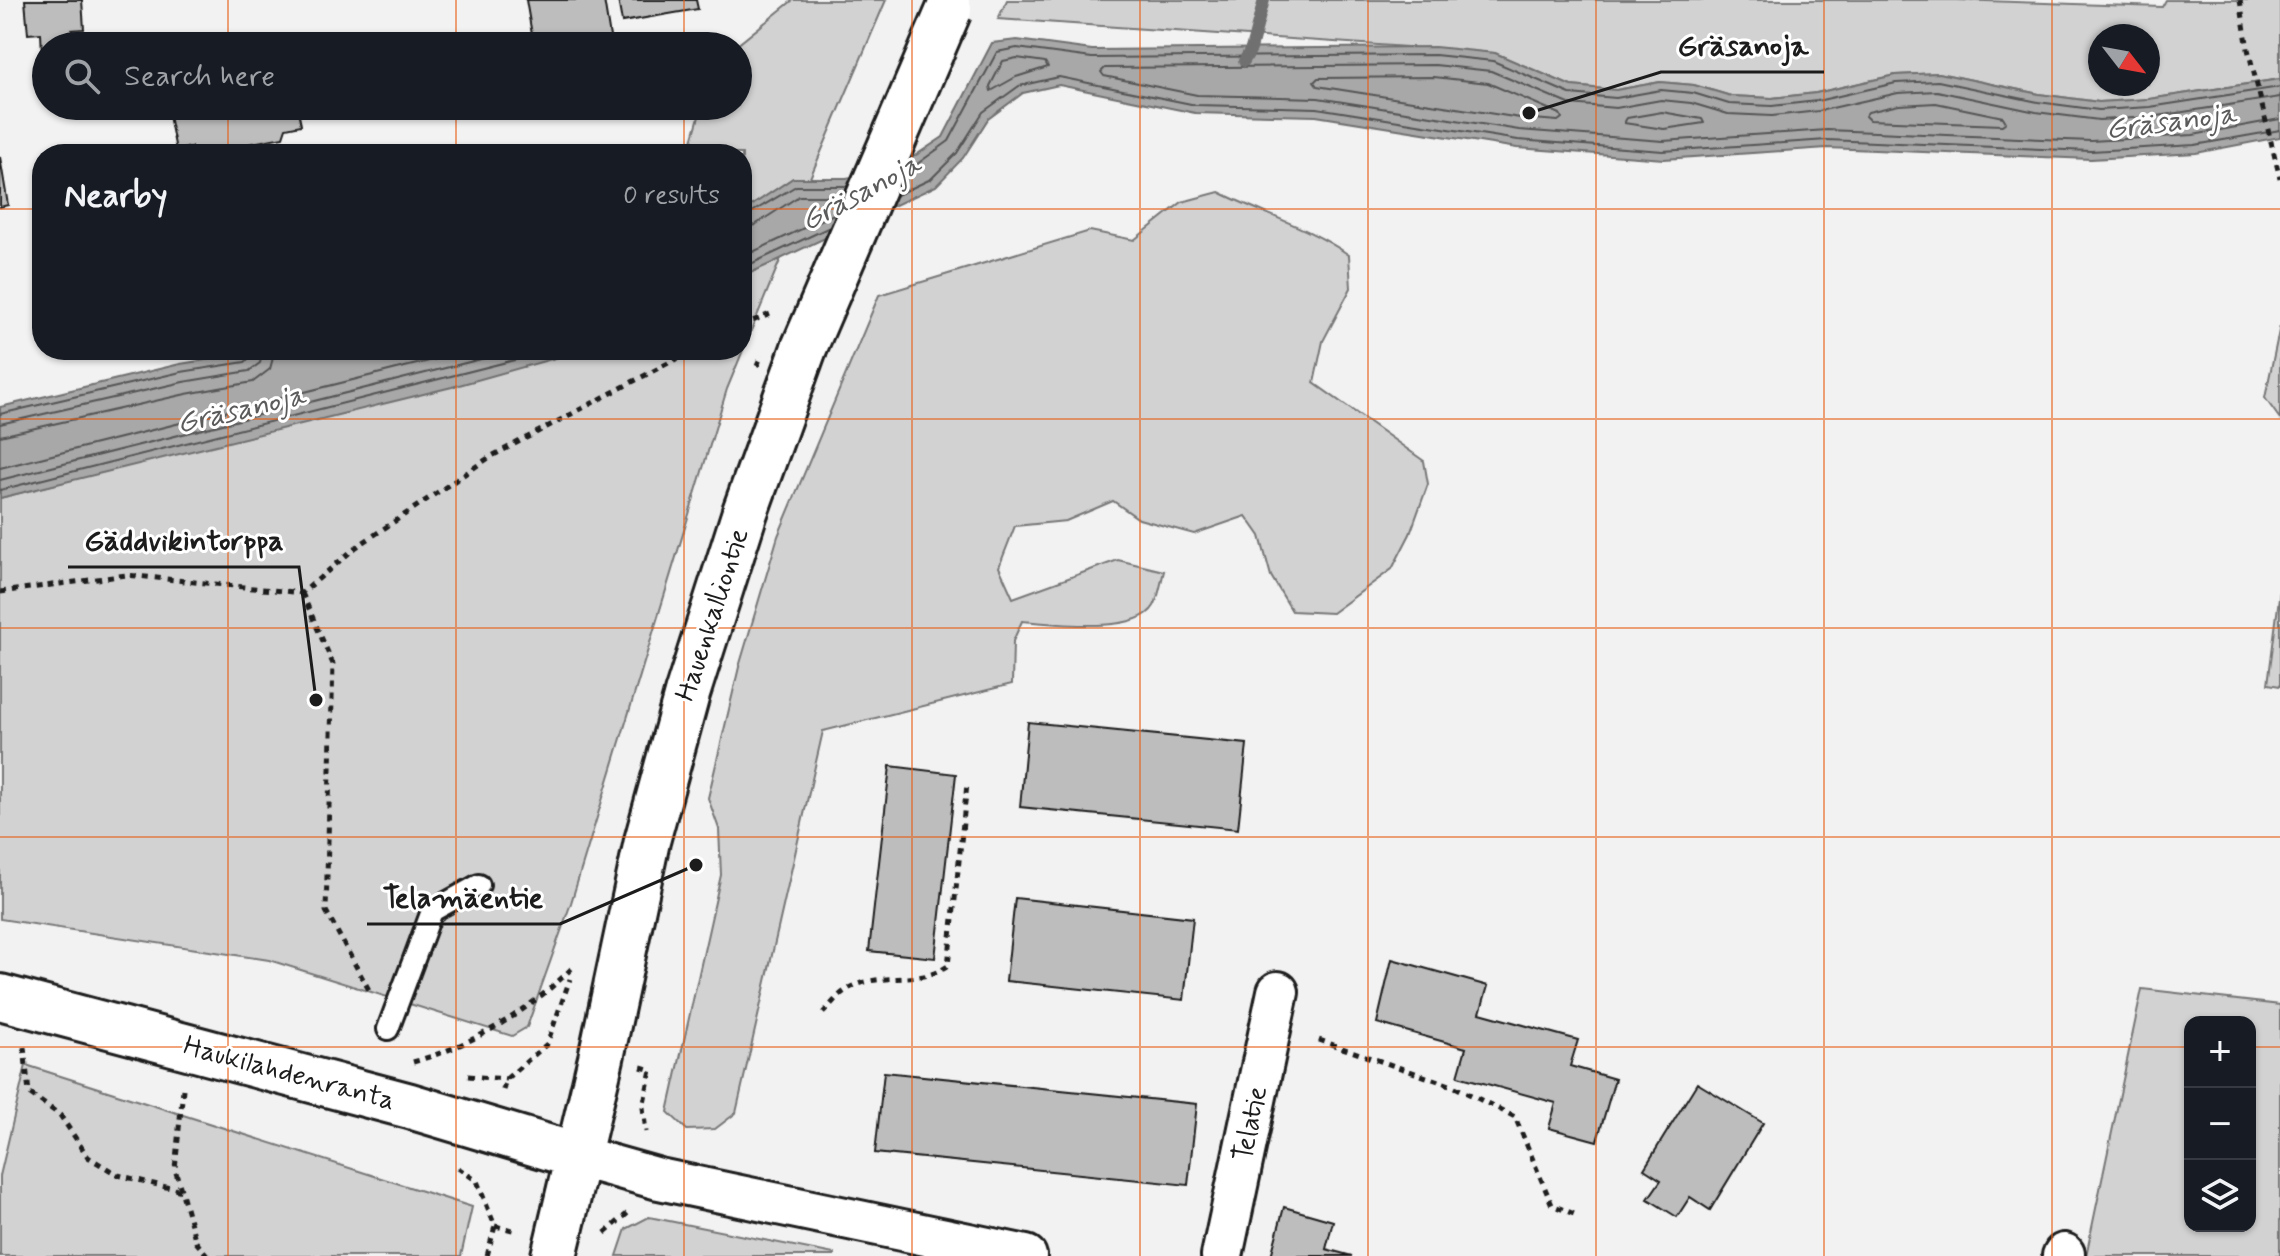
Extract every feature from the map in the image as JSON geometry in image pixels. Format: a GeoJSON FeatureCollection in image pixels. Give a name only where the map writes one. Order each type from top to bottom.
{"type":"FeatureCollection","features":[{"type":"Feature","properties":{"kind":"main road","name":"Hauenkalliontie"},"geometry":{"type":"LineString","coordinates":[[554,1256],[647,841],[687,694],[804,348],[952,5]]}},
{"type":"Feature","properties":{"kind":"main road","name":"Haukilahdenranta"},"geometry":{"type":"LineString","coordinates":[[0,997],[410,1106],[577,1156]]}},
{"type":"Feature","properties":{"kind":"street","name":"Telatie"},"geometry":{"type":"LineString","coordinates":[[1222,1256],[1278,992]]}},
{"type":"Feature","properties":{"kind":"street"},"geometry":{"type":"LineString","coordinates":[[577,1156],[659,1179],[1026,1256]]}},
{"type":"Feature","properties":{"kind":"lane"},"geometry":{"type":"LineString","coordinates":[[388,1029],[432,911],[479,885]]}},
{"type":"Feature","properties":{"kind":"path"},"geometry":{"type":"LineString","coordinates":[[2240,0],[2248,49],[2280,178]]}},
{"type":"Feature","properties":{"kind":"path"},"geometry":{"type":"LineString","coordinates":[[0,592],[127,575],[302,593],[355,548],[490,457],[674,360]]}},
{"type":"Feature","properties":{"kind":"path"},"geometry":{"type":"LineString","coordinates":[[302,593],[333,664],[326,911],[404,1064],[445,1053],[476,1038],[543,998],[575,965]]}},
{"type":"Feature","properties":{"kind":"path"},"geometry":{"type":"LineString","coordinates":[[823,1013],[846,990],[876,979],[932,976],[948,966],[967,784]]}},
{"type":"Feature","properties":{"kind":"path"},"geometry":{"type":"LineString","coordinates":[[1319,1040],[1453,1086],[1515,1117],[1552,1205],[1579,1216]]}},
{"type":"Feature","properties":{"kind":"path"},"geometry":{"type":"LineString","coordinates":[[24,1046],[29,1093],[60,1115],[88,1157],[118,1175],[182,1191]]}},
{"type":"Feature","properties":{"kind":"path"},"geometry":{"type":"LineString","coordinates":[[183,1088],[175,1169],[196,1242],[208,1256]]}},
{"type":"Feature","properties":{"kind":"path"},"geometry":{"type":"LineString","coordinates":[[477,1181],[495,1226],[487,1256]]}},
{"type":"Feature","properties":{"kind":"shaded area"},"geometry":{"type":"Polygon","coordinates":[[[793,0],[886,0],[810,178],[793,178],[752,205],[752,144],[689,144],[698,120],[752,120],[752,33],[793,0]]]}},
{"type":"Feature","properties":{"kind":"shaded area"},"geometry":{"type":"Polygon","coordinates":[[[1007,0],[1957,0],[2162,7],[2166,0],[2280,0],[2280,79],[2149,99],[2099,102],[2039,94],[1939,73],[1895,75],[1816,93],[1772,98],[1731,96],[1694,85],[1660,82],[1616,90],[1571,86],[1495,53],[998,19],[1007,0]]]}},
{"type":"Feature","properties":{"kind":"shaded area"},"geometry":{"type":"Polygon","coordinates":[[[1219,192],[1302,229],[1349,255],[1351,288],[1323,341],[1314,383],[1424,461],[1428,484],[1410,534],[1392,569],[1332,613],[1292,611],[1271,576],[1260,536],[1246,516],[1194,534],[1139,519],[1113,501],[1066,521],[1015,526],[999,567],[1013,598],[1118,560],[1164,571],[1154,606],[1145,615],[1113,624],[1022,621],[1013,641],[1012,684],[823,731],[736,1113],[715,1129],[687,1130],[668,1112],[721,875],[719,829],[708,798],[739,667],[778,536],[879,295],[1090,231],[1134,240],[1182,202],[1219,192]]]}},
{"type":"Feature","properties":{"kind":"shaded area"},"geometry":{"type":"Polygon","coordinates":[[[781,258],[752,328],[752,272],[781,258]]]}},
{"type":"Feature","properties":{"kind":"shaded area"},"geometry":{"type":"Polygon","coordinates":[[[2280,326],[2280,419],[2265,398],[2280,326]]]}},
{"type":"Feature","properties":{"kind":"shaded area"},"geometry":{"type":"Polygon","coordinates":[[[543,360],[739,360],[727,389],[571,903],[527,1027],[512,1036],[269,960],[0,919],[0,498],[543,360]]]}},
{"type":"Feature","properties":{"kind":"shaded area"},"geometry":{"type":"Polygon","coordinates":[[[2280,590],[2280,686],[2268,684],[2280,590]]]}},
{"type":"Feature","properties":{"kind":"shaded area"},"geometry":{"type":"Polygon","coordinates":[[[2142,989],[2280,1005],[2280,1256],[2086,1256],[2142,989]]]}},
{"type":"Feature","properties":{"kind":"shaded area"},"geometry":{"type":"Polygon","coordinates":[[[26,1065],[472,1207],[461,1256],[0,1256],[0,1176],[26,1065]]]}},
{"type":"Feature","properties":{"kind":"shaded area"},"geometry":{"type":"Polygon","coordinates":[[[649,1217],[834,1256],[617,1256],[626,1229],[649,1217]]]}},
{"type":"Feature","properties":{"kind":"water"},"geometry":{"type":"Polygon","coordinates":[[[1017,40],[1092,50],[1435,47],[1495,53],[1571,86],[1616,90],[1660,82],[1694,85],[1731,96],[1772,98],[1816,93],[1895,75],[1939,73],[2039,94],[2099,102],[2149,99],[2280,79],[2280,137],[2196,153],[2091,159],[1827,148],[1664,159],[1517,148],[1316,116],[1195,113],[1059,85],[1023,93],[988,119],[963,158],[936,186],[752,272],[752,205],[793,178],[846,178],[892,171],[943,137],[992,43],[1017,40]]]}},
{"type":"Feature","properties":{"kind":"water"},"geometry":{"type":"Polygon","coordinates":[[[205,360],[548,360],[452,387],[0,498],[0,407],[205,360]]]}},
{"type":"Feature","properties":{"kind":"building"},"geometry":{"type":"Polygon","coordinates":[[[25,0],[82,0],[84,29],[28,34],[25,0]]]}},
{"type":"Feature","properties":{"kind":"building"},"geometry":{"type":"Polygon","coordinates":[[[526,0],[604,0],[609,32],[532,32],[526,0]]]}},
{"type":"Feature","properties":{"kind":"building"},"geometry":{"type":"Polygon","coordinates":[[[618,0],[696,0],[698,9],[622,22],[618,0]]]}},
{"type":"Feature","properties":{"kind":"building"},"geometry":{"type":"Polygon","coordinates":[[[170,120],[300,120],[301,125],[286,128],[283,137],[248,144],[175,144],[170,120]]]}},
{"type":"Feature","properties":{"kind":"building"},"geometry":{"type":"Polygon","coordinates":[[[0,157],[8,205],[0,207],[0,157]]]}},
{"type":"Feature","properties":{"kind":"building"},"geometry":{"type":"Polygon","coordinates":[[[1028,722],[1247,744],[1238,829],[1020,807],[1028,722]]]}},
{"type":"Feature","properties":{"kind":"building"},"geometry":{"type":"Polygon","coordinates":[[[890,766],[956,774],[935,958],[869,951],[890,766]]]}},
{"type":"Feature","properties":{"kind":"building"},"geometry":{"type":"Polygon","coordinates":[[[1015,898],[1193,918],[1184,1000],[1006,981],[1015,898]]]}},
{"type":"Feature","properties":{"kind":"building"},"geometry":{"type":"Polygon","coordinates":[[[1392,959],[1488,986],[1480,1013],[1578,1040],[1570,1066],[1615,1079],[1597,1141],[1549,1128],[1556,1103],[1458,1076],[1466,1048],[1377,1023],[1392,959]]]}},
{"type":"Feature","properties":{"kind":"building"},"geometry":{"type":"Polygon","coordinates":[[[884,1072],[1197,1104],[1188,1185],[875,1153],[884,1072]]]}},
{"type":"Feature","properties":{"kind":"building"},"geometry":{"type":"Polygon","coordinates":[[[1697,1083],[1763,1123],[1710,1210],[1690,1197],[1677,1217],[1648,1199],[1661,1180],[1644,1169],[1697,1083]]]}},
{"type":"Feature","properties":{"kind":"building"},"geometry":{"type":"Polygon","coordinates":[[[1284,1207],[1333,1221],[1326,1249],[1352,1256],[1271,1256],[1284,1207]]]}},
{"type":"Feature","properties":{"kind":"waterway"},"geometry":{"type":"LineString","coordinates":[[1244,61],[1251,49],[1264,0]]}},
{"type":"Feature","properties":{"kind":"place","name":"Gräsanoja"},"geometry":{"type":"Point","coordinates":[1529,113]}},
{"type":"Feature","properties":{"kind":"place","name":"Gäddvikintorppa"},"geometry":{"type":"Point","coordinates":[316,700]}},
{"type":"Feature","properties":{"kind":"place","name":"Telamäentie"},"geometry":{"type":"Point","coordinates":[696,865]}}]}
